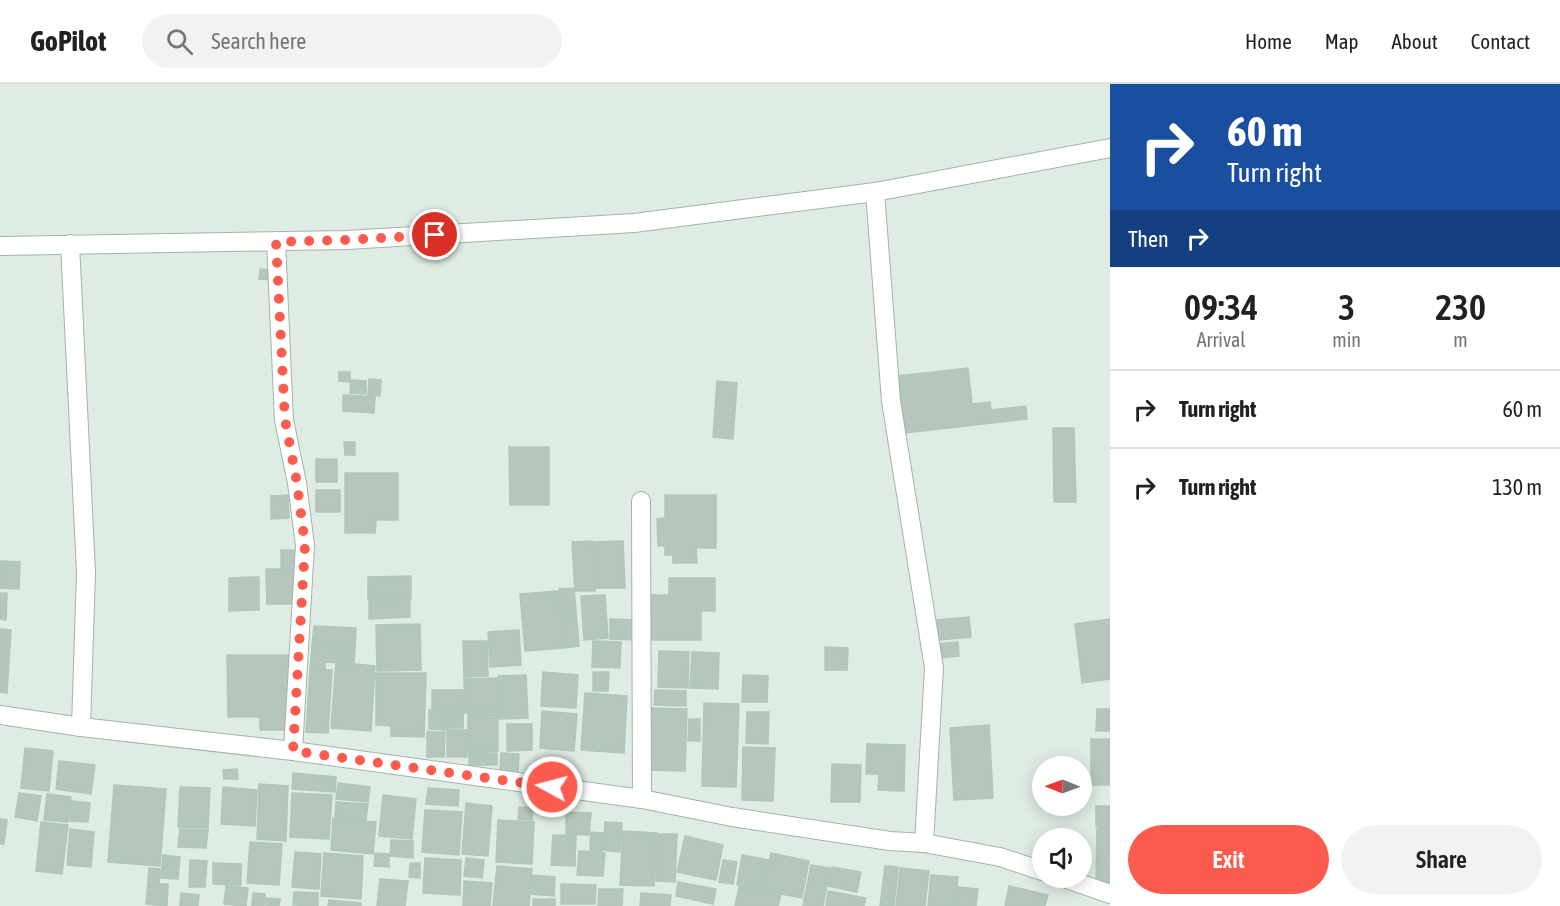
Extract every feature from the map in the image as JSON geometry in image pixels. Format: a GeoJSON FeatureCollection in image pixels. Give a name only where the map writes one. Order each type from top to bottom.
{"type":"FeatureCollection","features":[{"type":"Feature","properties":{"kind":"street"},"geometry":{"type":"LineString","coordinates":[[0,246],[346,240],[634,223],[875,192],[1110,148]]}},
{"type":"Feature","properties":{"kind":"street"},"geometry":{"type":"LineString","coordinates":[[875,192],[891,400],[934,668],[924,843]]}},
{"type":"Feature","properties":{"kind":"street"},"geometry":{"type":"LineString","coordinates":[[276,242],[285,420],[297,483],[305,545],[293,751]]}},
{"type":"Feature","properties":{"kind":"street"},"geometry":{"type":"LineString","coordinates":[[70,244],[86,572],[81,727]]}},
{"type":"Feature","properties":{"kind":"street"},"geometry":{"type":"LineString","coordinates":[[642,501],[642,799]]}},
{"type":"Feature","properties":{"kind":"street"},"geometry":{"type":"LineString","coordinates":[[0,715],[81,727],[293,751],[642,799],[732,817],[890,841],[924,843],[1000,857],[1032,868]]}},
{"type":"Feature","properties":{"kind":"street"},"geometry":{"type":"LineString","coordinates":[[1092,888],[1110,894]]}},
{"type":"Feature","properties":{"kind":"building"},"geometry":{"type":"Polygon","coordinates":[[[260,269],[273,270],[273,280],[259,279],[260,269]]]}},
{"type":"Feature","properties":{"kind":"building"},"geometry":{"type":"Polygon","coordinates":[[[968,368],[972,404],[990,402],[991,410],[1026,406],[1027,419],[905,433],[898,376],[968,368]]]}},
{"type":"Feature","properties":{"kind":"building"},"geometry":{"type":"Polygon","coordinates":[[[339,372],[350,372],[350,382],[339,381],[339,372]]]}},
{"type":"Feature","properties":{"kind":"building"},"geometry":{"type":"Polygon","coordinates":[[[369,379],[381,380],[380,396],[368,395],[369,379]]]}},
{"type":"Feature","properties":{"kind":"building"},"geometry":{"type":"Polygon","coordinates":[[[351,380],[366,381],[366,394],[350,393],[351,380]]]}},
{"type":"Feature","properties":{"kind":"building"},"geometry":{"type":"Polygon","coordinates":[[[717,381],[737,383],[733,439],[713,437],[717,381]]]}},
{"type":"Feature","properties":{"kind":"building"},"geometry":{"type":"Polygon","coordinates":[[[343,395],[375,397],[374,413],[343,411],[343,395]]]}},
{"type":"Feature","properties":{"kind":"building"},"geometry":{"type":"Polygon","coordinates":[[[1053,428],[1074,428],[1076,502],[1054,502],[1053,428]]]}},
{"type":"Feature","properties":{"kind":"building"},"geometry":{"type":"Polygon","coordinates":[[[344,442],[355,442],[355,455],[345,455],[344,442]]]}},
{"type":"Feature","properties":{"kind":"building"},"geometry":{"type":"Polygon","coordinates":[[[509,447],[549,447],[549,505],[510,505],[509,447]]]}},
{"type":"Feature","properties":{"kind":"building"},"geometry":{"type":"Polygon","coordinates":[[[316,459],[337,459],[337,482],[316,482],[316,459]]]}},
{"type":"Feature","properties":{"kind":"building"},"geometry":{"type":"Polygon","coordinates":[[[345,473],[398,473],[398,520],[376,520],[375,533],[345,533],[345,473]]]}},
{"type":"Feature","properties":{"kind":"building"},"geometry":{"type":"Polygon","coordinates":[[[316,490],[340,490],[340,512],[316,512],[316,490]]]}},
{"type":"Feature","properties":{"kind":"building"},"geometry":{"type":"Polygon","coordinates":[[[288,495],[289,518],[271,519],[271,496],[288,495]]]}},
{"type":"Feature","properties":{"kind":"building"},"geometry":{"type":"Polygon","coordinates":[[[665,495],[716,495],[716,548],[696,548],[697,563],[673,563],[673,555],[665,555],[665,546],[658,546],[657,519],[665,518],[665,495]]]}},
{"type":"Feature","properties":{"kind":"building"},"geometry":{"type":"Polygon","coordinates":[[[592,541],[595,591],[575,591],[572,542],[592,541]]]}},
{"type":"Feature","properties":{"kind":"building"},"geometry":{"type":"Polygon","coordinates":[[[623,541],[625,588],[595,588],[593,542],[623,541]]]}},
{"type":"Feature","properties":{"kind":"building"},"geometry":{"type":"Polygon","coordinates":[[[281,550],[299,550],[298,568],[281,569],[281,550]]]}},
{"type":"Feature","properties":{"kind":"building"},"geometry":{"type":"Polygon","coordinates":[[[0,561],[20,562],[19,589],[0,588],[0,561]]]}},
{"type":"Feature","properties":{"kind":"building"},"geometry":{"type":"Polygon","coordinates":[[[266,569],[298,569],[298,604],[267,604],[266,569]]]}},
{"type":"Feature","properties":{"kind":"building"},"geometry":{"type":"Polygon","coordinates":[[[411,576],[411,599],[368,600],[368,577],[411,576]]]}},
{"type":"Feature","properties":{"kind":"building"},"geometry":{"type":"Polygon","coordinates":[[[259,577],[259,610],[229,611],[229,578],[259,577]]]}},
{"type":"Feature","properties":{"kind":"building"},"geometry":{"type":"Polygon","coordinates":[[[669,578],[715,578],[715,611],[701,611],[701,640],[652,640],[651,595],[669,595],[669,578]]]}},
{"type":"Feature","properties":{"kind":"building"},"geometry":{"type":"Polygon","coordinates":[[[574,588],[579,646],[564,648],[559,589],[574,588]]]}},
{"type":"Feature","properties":{"kind":"building"},"geometry":{"type":"Polygon","coordinates":[[[558,591],[564,648],[525,651],[520,594],[558,591]]]}},
{"type":"Feature","properties":{"kind":"building"},"geometry":{"type":"Polygon","coordinates":[[[0,593],[7,593],[6,620],[0,619],[0,593]]]}},
{"type":"Feature","properties":{"kind":"building"},"geometry":{"type":"Polygon","coordinates":[[[605,595],[608,638],[584,640],[581,596],[605,595]]]}},
{"type":"Feature","properties":{"kind":"building"},"geometry":{"type":"Polygon","coordinates":[[[410,599],[410,617],[369,619],[369,600],[410,599]]]}},
{"type":"Feature","properties":{"kind":"building"},"geometry":{"type":"Polygon","coordinates":[[[969,617],[971,637],[939,640],[937,620],[969,617]]]}},
{"type":"Feature","properties":{"kind":"building"},"geometry":{"type":"Polygon","coordinates":[[[610,619],[637,620],[636,640],[610,639],[610,619]]]}},
{"type":"Feature","properties":{"kind":"building"},"geometry":{"type":"Polygon","coordinates":[[[1110,619],[1110,679],[1082,683],[1075,624],[1110,619]]]}},
{"type":"Feature","properties":{"kind":"building"},"geometry":{"type":"Polygon","coordinates":[[[420,624],[421,670],[377,671],[376,625],[420,624]]]}},
{"type":"Feature","properties":{"kind":"building"},"geometry":{"type":"Polygon","coordinates":[[[314,626],[356,628],[355,648],[312,645],[314,626]]]}},
{"type":"Feature","properties":{"kind":"building"},"geometry":{"type":"Polygon","coordinates":[[[0,629],[11,630],[7,693],[0,692],[0,629]]]}},
{"type":"Feature","properties":{"kind":"building"},"geometry":{"type":"Polygon","coordinates":[[[519,630],[521,665],[490,667],[488,632],[519,630]]]}},
{"type":"Feature","properties":{"kind":"building"},"geometry":{"type":"Polygon","coordinates":[[[463,641],[487,641],[488,676],[464,677],[463,641]]]}},
{"type":"Feature","properties":{"kind":"building"},"geometry":{"type":"Polygon","coordinates":[[[593,641],[621,642],[620,668],[592,667],[593,641]]]}},
{"type":"Feature","properties":{"kind":"building"},"geometry":{"type":"Polygon","coordinates":[[[958,642],[959,656],[938,658],[937,644],[958,642]]]}},
{"type":"Feature","properties":{"kind":"building"},"geometry":{"type":"Polygon","coordinates":[[[312,646],[355,649],[354,664],[325,662],[325,669],[310,668],[312,646]]]}},
{"type":"Feature","properties":{"kind":"building"},"geometry":{"type":"Polygon","coordinates":[[[825,647],[848,648],[847,670],[825,670],[825,647]]]}},
{"type":"Feature","properties":{"kind":"building"},"geometry":{"type":"Polygon","coordinates":[[[659,651],[689,652],[688,688],[658,687],[659,651]]]}},
{"type":"Feature","properties":{"kind":"building"},"geometry":{"type":"Polygon","coordinates":[[[692,652],[719,653],[718,689],[690,688],[692,652]]]}},
{"type":"Feature","properties":{"kind":"building"},"geometry":{"type":"Polygon","coordinates":[[[227,655],[290,655],[291,730],[260,730],[260,717],[228,717],[227,655]]]}},
{"type":"Feature","properties":{"kind":"building"},"geometry":{"type":"Polygon","coordinates":[[[336,662],[375,666],[371,731],[331,728],[336,662]]]}},
{"type":"Feature","properties":{"kind":"building"},"geometry":{"type":"Polygon","coordinates":[[[310,669],[332,670],[328,733],[306,732],[310,669]]]}},
{"type":"Feature","properties":{"kind":"building"},"geometry":{"type":"Polygon","coordinates":[[[543,672],[578,675],[576,708],[541,706],[543,672]]]}},
{"type":"Feature","properties":{"kind":"building"},"geometry":{"type":"Polygon","coordinates":[[[593,672],[609,672],[608,691],[593,691],[593,672]]]}},
{"type":"Feature","properties":{"kind":"building"},"geometry":{"type":"Polygon","coordinates":[[[376,673],[426,673],[424,737],[391,736],[391,726],[376,725],[376,673]]]}},
{"type":"Feature","properties":{"kind":"building"},"geometry":{"type":"Polygon","coordinates":[[[526,675],[528,718],[499,719],[498,676],[526,675]]]}},
{"type":"Feature","properties":{"kind":"building"},"geometry":{"type":"Polygon","coordinates":[[[743,675],[768,676],[767,702],[742,702],[743,675]]]}},
{"type":"Feature","properties":{"kind":"building"},"geometry":{"type":"Polygon","coordinates":[[[497,678],[498,712],[465,713],[464,679],[497,678]]]}},
{"type":"Feature","properties":{"kind":"building"},"geometry":{"type":"Polygon","coordinates":[[[432,690],[464,690],[463,728],[448,728],[449,711],[432,710],[432,690]]]}},
{"type":"Feature","properties":{"kind":"building"},"geometry":{"type":"Polygon","coordinates":[[[655,690],[686,691],[686,706],[654,705],[655,690]]]}},
{"type":"Feature","properties":{"kind":"building"},"geometry":{"type":"Polygon","coordinates":[[[585,693],[627,696],[624,753],[581,750],[585,693]]]}},
{"type":"Feature","properties":{"kind":"building"},"geometry":{"type":"Polygon","coordinates":[[[704,703],[739,704],[736,787],[702,786],[704,703]]]}},
{"type":"Feature","properties":{"kind":"building"},"geometry":{"type":"Polygon","coordinates":[[[648,708],[687,709],[685,771],[646,770],[648,708]]]}},
{"type":"Feature","properties":{"kind":"building"},"geometry":{"type":"Polygon","coordinates":[[[1097,709],[1110,709],[1110,731],[1096,731],[1097,709]]]}},
{"type":"Feature","properties":{"kind":"building"},"geometry":{"type":"Polygon","coordinates":[[[429,710],[448,711],[448,730],[429,729],[429,710]]]}},
{"type":"Feature","properties":{"kind":"building"},"geometry":{"type":"Polygon","coordinates":[[[542,711],[577,714],[574,751],[540,748],[542,711]]]}},
{"type":"Feature","properties":{"kind":"building"},"geometry":{"type":"Polygon","coordinates":[[[747,712],[769,712],[768,744],[746,743],[747,712]]]}},
{"type":"Feature","properties":{"kind":"building"},"geometry":{"type":"Polygon","coordinates":[[[468,714],[498,714],[498,751],[468,752],[468,714]]]}},
{"type":"Feature","properties":{"kind":"building"},"geometry":{"type":"Polygon","coordinates":[[[689,719],[700,719],[700,741],[688,741],[689,719]]]}},
{"type":"Feature","properties":{"kind":"building"},"geometry":{"type":"Polygon","coordinates":[[[507,724],[532,724],[532,750],[507,751],[507,724]]]}},
{"type":"Feature","properties":{"kind":"building"},"geometry":{"type":"Polygon","coordinates":[[[989,725],[993,798],[954,800],[950,728],[989,725]]]}},
{"type":"Feature","properties":{"kind":"building"},"geometry":{"type":"Polygon","coordinates":[[[447,730],[467,730],[467,757],[447,757],[447,730]]]}},
{"type":"Feature","properties":{"kind":"building"},"geometry":{"type":"Polygon","coordinates":[[[427,732],[445,732],[444,757],[427,757],[427,732]]]}},
{"type":"Feature","properties":{"kind":"building"},"geometry":{"type":"Polygon","coordinates":[[[1091,739],[1110,739],[1110,785],[1092,785],[1091,739]]]}},
{"type":"Feature","properties":{"kind":"building"},"geometry":{"type":"Polygon","coordinates":[[[867,744],[905,745],[904,791],[878,790],[879,774],[866,774],[867,744]]]}},
{"type":"Feature","properties":{"kind":"building"},"geometry":{"type":"Polygon","coordinates":[[[743,747],[775,748],[773,801],[742,800],[743,747]]]}},
{"type":"Feature","properties":{"kind":"building"},"geometry":{"type":"Polygon","coordinates":[[[25,748],[53,751],[49,791],[21,788],[25,748]]]}},
{"type":"Feature","properties":{"kind":"building"},"geometry":{"type":"Polygon","coordinates":[[[469,753],[497,753],[497,765],[469,765],[469,753]]]}},
{"type":"Feature","properties":{"kind":"building"},"geometry":{"type":"Polygon","coordinates":[[[501,753],[519,754],[518,773],[500,771],[501,753]]]}},
{"type":"Feature","properties":{"kind":"building"},"geometry":{"type":"Polygon","coordinates":[[[59,761],[95,765],[91,794],[56,789],[59,761]]]}},
{"type":"Feature","properties":{"kind":"building"},"geometry":{"type":"Polygon","coordinates":[[[832,764],[861,765],[860,802],[831,802],[832,764]]]}},
{"type":"Feature","properties":{"kind":"building"},"geometry":{"type":"Polygon","coordinates":[[[237,769],[238,779],[224,779],[223,770],[237,769]]]}},
{"type":"Feature","properties":{"kind":"building"},"geometry":{"type":"Polygon","coordinates":[[[293,773],[336,777],[335,792],[292,789],[293,773]]]}},
{"type":"Feature","properties":{"kind":"building"},"geometry":{"type":"Polygon","coordinates":[[[338,783],[370,787],[368,802],[336,799],[338,783]]]}},
{"type":"Feature","properties":{"kind":"building"},"geometry":{"type":"Polygon","coordinates":[[[259,784],[288,786],[286,841],[257,839],[259,784]]]}},
{"type":"Feature","properties":{"kind":"building"},"geometry":{"type":"Polygon","coordinates":[[[114,785],[166,789],[160,866],[108,862],[114,785]]]}},
{"type":"Feature","properties":{"kind":"building"},"geometry":{"type":"Polygon","coordinates":[[[180,787],[210,788],[208,828],[178,827],[180,787]]]}},
{"type":"Feature","properties":{"kind":"building"},"geometry":{"type":"Polygon","coordinates":[[[223,787],[257,790],[255,826],[221,824],[223,787]]]}},
{"type":"Feature","properties":{"kind":"building"},"geometry":{"type":"Polygon","coordinates":[[[428,788],[459,790],[458,806],[426,804],[428,788]]]}},
{"type":"Feature","properties":{"kind":"building"},"geometry":{"type":"Polygon","coordinates":[[[19,793],[41,796],[37,821],[15,817],[19,793]]]}},
{"type":"Feature","properties":{"kind":"building"},"geometry":{"type":"Polygon","coordinates":[[[292,793],[332,795],[329,839],[290,837],[292,793]]]}},
{"type":"Feature","properties":{"kind":"building"},"geometry":{"type":"Polygon","coordinates":[[[47,794],[71,797],[68,822],[44,820],[47,794]]]}},
{"type":"Feature","properties":{"kind":"building"},"geometry":{"type":"Polygon","coordinates":[[[383,795],[416,799],[412,839],[379,836],[383,795]]]}},
{"type":"Feature","properties":{"kind":"building"},"geometry":{"type":"Polygon","coordinates":[[[72,801],[90,803],[88,822],[70,821],[72,801]]]}},
{"type":"Feature","properties":{"kind":"building"},"geometry":{"type":"Polygon","coordinates":[[[336,802],[368,804],[366,820],[335,817],[336,802]]]}},
{"type":"Feature","properties":{"kind":"building"},"geometry":{"type":"Polygon","coordinates":[[[466,803],[492,806],[488,856],[462,854],[466,803]]]}},
{"type":"Feature","properties":{"kind":"building"},"geometry":{"type":"Polygon","coordinates":[[[1096,806],[1110,806],[1110,827],[1096,826],[1096,806]]]}},
{"type":"Feature","properties":{"kind":"building"},"geometry":{"type":"Polygon","coordinates":[[[519,807],[533,808],[532,820],[518,819],[519,807]]]}},
{"type":"Feature","properties":{"kind":"building"},"geometry":{"type":"Polygon","coordinates":[[[425,810],[462,812],[459,855],[422,852],[425,810]]]}},
{"type":"Feature","properties":{"kind":"building"},"geometry":{"type":"Polygon","coordinates":[[[566,812],[591,813],[589,835],[566,834],[566,812]]]}},
{"type":"Feature","properties":{"kind":"building"},"geometry":{"type":"Polygon","coordinates":[[[333,818],[376,822],[373,854],[331,850],[333,818]]]}},
{"type":"Feature","properties":{"kind":"building"},"geometry":{"type":"Polygon","coordinates":[[[0,819],[7,820],[4,844],[0,844],[0,819]]]}},
{"type":"Feature","properties":{"kind":"building"},"geometry":{"type":"Polygon","coordinates":[[[498,820],[534,822],[532,864],[496,862],[498,820]]]}},
{"type":"Feature","properties":{"kind":"building"},"geometry":{"type":"Polygon","coordinates":[[[41,822],[68,825],[62,874],[36,871],[41,822]]]}},
{"type":"Feature","properties":{"kind":"building"},"geometry":{"type":"Polygon","coordinates":[[[605,822],[622,823],[620,852],[603,850],[605,822]]]}},
{"type":"Feature","properties":{"kind":"building"},"geometry":{"type":"Polygon","coordinates":[[[1097,828],[1110,828],[1110,887],[1096,883],[1097,828]]]}},
{"type":"Feature","properties":{"kind":"building"},"geometry":{"type":"Polygon","coordinates":[[[70,829],[94,832],[91,867],[67,865],[70,829]]]}},
{"type":"Feature","properties":{"kind":"building"},"geometry":{"type":"Polygon","coordinates":[[[180,829],[208,830],[206,848],[178,847],[180,829]]]}},
{"type":"Feature","properties":{"kind":"building"},"geometry":{"type":"Polygon","coordinates":[[[623,831],[657,833],[654,886],[620,885],[623,831]]]}},
{"type":"Feature","properties":{"kind":"building"},"geometry":{"type":"Polygon","coordinates":[[[591,832],[603,833],[602,851],[590,850],[591,832]]]}},
{"type":"Feature","properties":{"kind":"building"},"geometry":{"type":"Polygon","coordinates":[[[658,834],[677,834],[675,882],[656,881],[658,834]]]}},
{"type":"Feature","properties":{"kind":"building"},"geometry":{"type":"Polygon","coordinates":[[[553,835],[576,836],[575,866],[551,865],[553,835]]]}},
{"type":"Feature","properties":{"kind":"building"},"geometry":{"type":"Polygon","coordinates":[[[685,836],[723,845],[716,880],[677,872],[685,836]]]}},
{"type":"Feature","properties":{"kind":"building"},"geometry":{"type":"Polygon","coordinates":[[[391,840],[413,841],[413,858],[390,856],[391,840]]]}},
{"type":"Feature","properties":{"kind":"building"},"geometry":{"type":"Polygon","coordinates":[[[250,842],[282,844],[279,885],[247,883],[250,842]]]}},
{"type":"Feature","properties":{"kind":"building"},"geometry":{"type":"Polygon","coordinates":[[[579,851],[605,853],[603,876],[577,875],[579,851]]]}},
{"type":"Feature","properties":{"kind":"building"},"geometry":{"type":"Polygon","coordinates":[[[295,852],[321,854],[319,889],[292,887],[295,852]]]}},
{"type":"Feature","properties":{"kind":"building"},"geometry":{"type":"Polygon","coordinates":[[[324,853],[363,856],[361,899],[321,896],[324,853]]]}},
{"type":"Feature","properties":{"kind":"building"},"geometry":{"type":"Polygon","coordinates":[[[375,853],[389,854],[389,867],[374,866],[375,853]]]}},
{"type":"Feature","properties":{"kind":"building"},"geometry":{"type":"Polygon","coordinates":[[[771,853],[809,861],[802,898],[764,891],[771,853]]]}},
{"type":"Feature","properties":{"kind":"building"},"geometry":{"type":"Polygon","coordinates":[[[163,855],[180,857],[178,879],[161,878],[163,855]]]}},
{"type":"Feature","properties":{"kind":"building"},"geometry":{"type":"Polygon","coordinates":[[[742,855],[769,860],[763,890],[737,885],[742,855]]]}},
{"type":"Feature","properties":{"kind":"building"},"geometry":{"type":"Polygon","coordinates":[[[425,858],[461,860],[460,895],[423,893],[425,858]]]}},
{"type":"Feature","properties":{"kind":"building"},"geometry":{"type":"Polygon","coordinates":[[[466,858],[484,860],[482,878],[464,876],[466,858]]]}},
{"type":"Feature","properties":{"kind":"building"},"geometry":{"type":"Polygon","coordinates":[[[190,860],[207,861],[205,887],[189,887],[190,860]]]}},
{"type":"Feature","properties":{"kind":"building"},"geometry":{"type":"Polygon","coordinates":[[[723,860],[737,862],[733,884],[719,882],[723,860]]]}},
{"type":"Feature","properties":{"kind":"building"},"geometry":{"type":"Polygon","coordinates":[[[213,863],[241,864],[241,885],[213,884],[213,863]]]}},
{"type":"Feature","properties":{"kind":"building"},"geometry":{"type":"Polygon","coordinates":[[[410,863],[420,863],[420,878],[409,877],[410,863]]]}},
{"type":"Feature","properties":{"kind":"building"},"geometry":{"type":"Polygon","coordinates":[[[811,865],[830,868],[823,906],[803,905],[811,865]]]}},
{"type":"Feature","properties":{"kind":"building"},"geometry":{"type":"Polygon","coordinates":[[[497,866],[532,869],[529,906],[493,906],[497,866]]]}},
{"type":"Feature","properties":{"kind":"building"},"geometry":{"type":"Polygon","coordinates":[[[885,866],[898,867],[894,906],[880,906],[885,866]]]}},
{"type":"Feature","properties":{"kind":"building"},"geometry":{"type":"Polygon","coordinates":[[[832,867],[861,872],[857,892],[828,886],[832,867]]]}},
{"type":"Feature","properties":{"kind":"building"},"geometry":{"type":"Polygon","coordinates":[[[149,868],[160,869],[159,884],[168,884],[167,906],[146,904],[149,868]]]}},
{"type":"Feature","properties":{"kind":"building"},"geometry":{"type":"Polygon","coordinates":[[[900,868],[929,871],[925,906],[896,906],[900,868]]]}},
{"type":"Feature","properties":{"kind":"building"},"geometry":{"type":"Polygon","coordinates":[[[532,875],[555,877],[554,896],[531,894],[532,875]]]}},
{"type":"Feature","properties":{"kind":"building"},"geometry":{"type":"Polygon","coordinates":[[[931,875],[958,877],[955,906],[928,906],[931,875]]]}},
{"type":"Feature","properties":{"kind":"building"},"geometry":{"type":"Polygon","coordinates":[[[380,879],[408,881],[405,906],[377,906],[380,879]]]}},
{"type":"Feature","properties":{"kind":"building"},"geometry":{"type":"Polygon","coordinates":[[[464,881],[492,883],[490,906],[463,906],[464,881]]]}},
{"type":"Feature","properties":{"kind":"building"},"geometry":{"type":"Polygon","coordinates":[[[678,882],[716,889],[713,904],[676,896],[678,882]]]}},
{"type":"Feature","properties":{"kind":"building"},"geometry":{"type":"Polygon","coordinates":[[[561,884],[596,885],[595,904],[561,904],[561,884]]]}},
{"type":"Feature","properties":{"kind":"building"},"geometry":{"type":"Polygon","coordinates":[[[226,886],[248,888],[246,906],[224,904],[226,886]]]}},
{"type":"Feature","properties":{"kind":"building"},"geometry":{"type":"Polygon","coordinates":[[[1009,886],[1048,895],[1045,906],[1005,906],[1009,886]]]}},
{"type":"Feature","properties":{"kind":"building"},"geometry":{"type":"Polygon","coordinates":[[[739,887],[781,894],[778,906],[735,906],[739,887]]]}},
{"type":"Feature","properties":{"kind":"building"},"geometry":{"type":"Polygon","coordinates":[[[958,887],[978,889],[976,906],[956,906],[958,887]]]}},
{"type":"Feature","properties":{"kind":"building"},"geometry":{"type":"Polygon","coordinates":[[[599,889],[623,889],[622,906],[598,906],[599,889]]]}},
{"type":"Feature","properties":{"kind":"building"},"geometry":{"type":"Polygon","coordinates":[[[828,891],[866,898],[864,906],[826,906],[828,891]]]}},
{"type":"Feature","properties":{"kind":"building"},"geometry":{"type":"Polygon","coordinates":[[[294,892],[318,893],[318,906],[293,905],[294,892]]]}},
{"type":"Feature","properties":{"kind":"building"},"geometry":{"type":"Polygon","coordinates":[[[181,893],[199,895],[198,906],[180,906],[181,893]]]}},
{"type":"Feature","properties":{"kind":"building"},"geometry":{"type":"Polygon","coordinates":[[[253,893],[265,894],[264,906],[252,906],[253,893]]]}},
{"type":"Feature","properties":{"kind":"building"},"geometry":{"type":"Polygon","coordinates":[[[641,893],[671,895],[670,906],[640,906],[641,893]]]}},
{"type":"Feature","properties":{"kind":"building"},"geometry":{"type":"Polygon","coordinates":[[[266,898],[280,899],[279,906],[266,906],[266,898]]]}},
{"type":"Feature","properties":{"kind":"building"},"geometry":{"type":"Polygon","coordinates":[[[533,899],[555,899],[555,906],[533,906],[533,899]]]}},
{"type":"Feature","properties":{"kind":"building"},"geometry":{"type":"Polygon","coordinates":[[[329,900],[361,903],[361,906],[328,906],[329,900]]]}},
{"type":"Feature","properties":{"kind":"route"},"geometry":{"type":"LineString","coordinates":[[435,235],[276,242],[285,420],[297,483],[305,545],[293,751],[552,787]]}}]}
